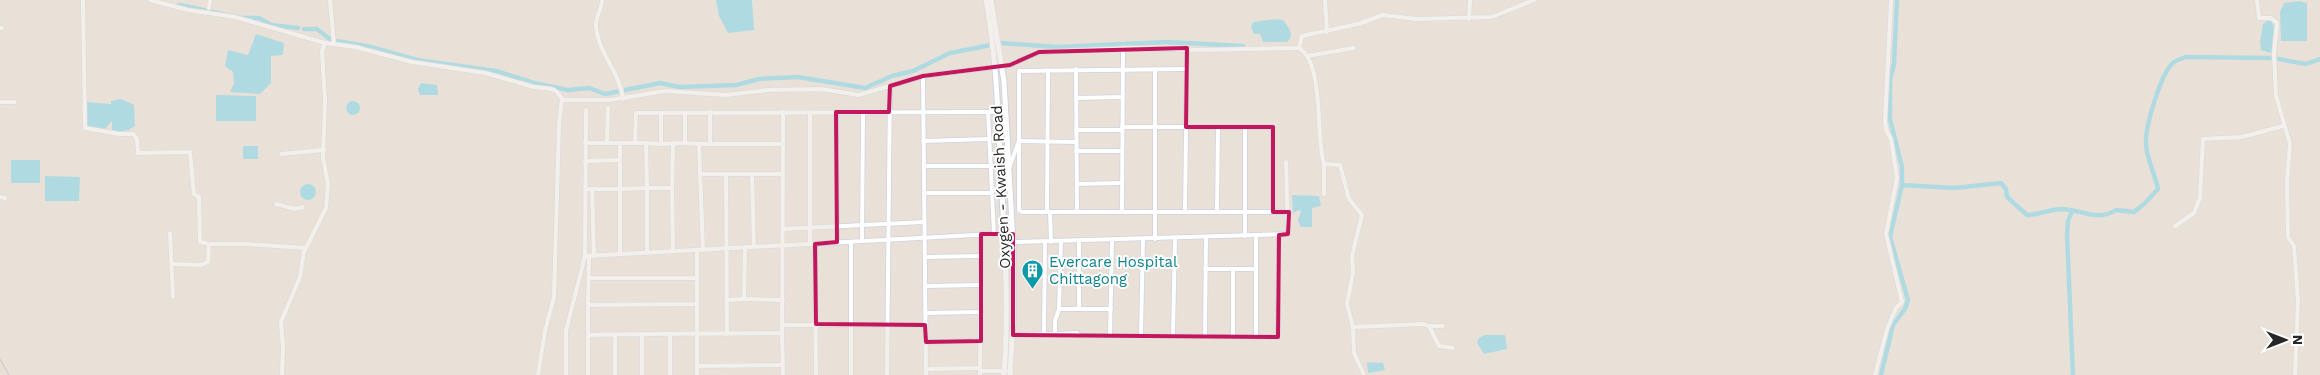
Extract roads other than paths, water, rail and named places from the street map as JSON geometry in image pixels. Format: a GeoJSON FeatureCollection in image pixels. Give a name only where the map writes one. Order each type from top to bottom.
{"type":"FeatureCollection","features":[{"type":"Feature","properties":{"kind":"main road","name":"Oxygen - Kwaish Road"},"geometry":{"type":"LineString","coordinates":[[986,0],[998,67],[1004,81],[1013,242],[1013,335],[1007,373]]}},
{"type":"Feature","properties":{"kind":"main road","name":"Oxygen - Kwaish Road"},"geometry":{"type":"LineString","coordinates":[[992,0],[998,67],[1007,373]]}},
{"type":"Feature","properties":{"kind":"street"},"geometry":{"type":"LineString","coordinates":[[82,0],[85,128],[119,134],[133,134],[137,139],[138,153],[190,152],[194,194],[199,197],[200,242],[306,248]]}},
{"type":"Feature","properties":{"kind":"street"},"geometry":{"type":"LineString","coordinates":[[150,0],[188,10],[234,17],[325,43],[426,65],[486,73],[534,87],[552,89],[562,99],[572,102],[592,102],[665,91],[726,95],[768,90],[821,89],[859,94],[923,76],[998,67],[1026,59],[1039,52],[1123,48],[1221,50],[1299,48],[1307,56],[1315,82],[1324,164],[1324,194]]}},
{"type":"Feature","properties":{"kind":"street"},"geometry":{"type":"LineString","coordinates":[[209,8],[210,0]]}},
{"type":"Feature","properties":{"kind":"street"},"geometry":{"type":"LineString","coordinates":[[330,0],[334,44]]}},
{"type":"Feature","properties":{"kind":"street"},"geometry":{"type":"LineString","coordinates":[[602,0],[596,28],[602,49],[621,86],[623,98]]}},
{"type":"Feature","properties":{"kind":"street"},"geometry":{"type":"LineString","coordinates":[[1325,0],[1327,32]]}},
{"type":"Feature","properties":{"kind":"street"},"geometry":{"type":"LineString","coordinates":[[1469,19],[1470,0]]}},
{"type":"Feature","properties":{"kind":"street"},"geometry":{"type":"LineString","coordinates":[[1299,48],[1302,36],[1358,24],[1383,15],[1416,19],[1492,17],[1534,0]]}},
{"type":"Feature","properties":{"kind":"street"},"geometry":{"type":"LineString","coordinates":[[1875,375],[1887,329],[1896,308],[1902,302],[1886,234],[1892,194],[1897,182],[1891,139],[1885,122],[1891,0]]}},
{"type":"Feature","properties":{"kind":"street"},"geometry":{"type":"LineString","coordinates":[[2257,0],[2259,18],[2271,18],[2277,23],[2274,53],[2276,96],[2283,126],[2290,144],[2287,182],[2288,238],[2294,246],[2298,302],[2295,375]]}},
{"type":"Feature","properties":{"kind":"street"},"geometry":{"type":"LineString","coordinates":[[282,375],[283,347],[281,322],[300,277],[306,248],[326,208],[328,184],[324,150],[325,100],[322,51],[325,43]]}},
{"type":"Feature","properties":{"kind":"street"},"geometry":{"type":"LineString","coordinates":[[1122,212],[1123,48]]}},
{"type":"Feature","properties":{"kind":"street"},"geometry":{"type":"LineString","coordinates":[[1185,212],[1187,48]]}},
{"type":"Feature","properties":{"kind":"street"},"geometry":{"type":"LineString","coordinates":[[1307,56],[1354,48]]}},
{"type":"Feature","properties":{"kind":"street"},"geometry":{"type":"LineString","coordinates":[[1076,69],[1077,212]]}},
{"type":"Feature","properties":{"kind":"street"},"geometry":{"type":"LineString","coordinates":[[1155,69],[1155,239]]}},
{"type":"Feature","properties":{"kind":"street"},"geometry":{"type":"LineString","coordinates":[[1186,69],[1019,70],[1019,210],[1049,212],[1289,212]]}},
{"type":"Feature","properties":{"kind":"street"},"geometry":{"type":"LineString","coordinates":[[1048,70],[1047,142],[1051,242]]}},
{"type":"Feature","properties":{"kind":"street"},"geometry":{"type":"LineString","coordinates":[[923,76],[926,375]]}},
{"type":"Feature","properties":{"kind":"street"},"geometry":{"type":"LineString","coordinates":[[887,375],[890,86]]}},
{"type":"Feature","properties":{"kind":"street"},"geometry":{"type":"LineString","coordinates":[[1076,98],[1122,97]]}},
{"type":"Feature","properties":{"kind":"street"},"geometry":{"type":"LineString","coordinates":[[538,375],[545,331],[554,297],[558,124],[562,99]]}},
{"type":"Feature","properties":{"kind":"street"},"geometry":{"type":"LineString","coordinates":[[0,102],[15,102]]}},
{"type":"Feature","properties":{"kind":"street"},"geometry":{"type":"LineString","coordinates":[[607,143],[608,108]]}},
{"type":"Feature","properties":{"kind":"street"},"geometry":{"type":"LineString","coordinates":[[566,375],[566,331],[590,256],[585,189],[586,110]]}},
{"type":"Feature","properties":{"kind":"street"},"geometry":{"type":"LineString","coordinates":[[661,112],[661,144]]}},
{"type":"Feature","properties":{"kind":"street"},"geometry":{"type":"LineString","coordinates":[[685,112],[685,143]]}},
{"type":"Feature","properties":{"kind":"street"},"geometry":{"type":"LineString","coordinates":[[710,112],[710,144]]}},
{"type":"Feature","properties":{"kind":"street"},"geometry":{"type":"LineString","coordinates":[[783,112],[783,375]]}},
{"type":"Feature","properties":{"kind":"street"},"geometry":{"type":"LineString","coordinates":[[810,112],[810,229],[813,244],[816,375]]}},
{"type":"Feature","properties":{"kind":"street"},"geometry":{"type":"LineString","coordinates":[[836,112],[838,242]]}},
{"type":"Feature","properties":{"kind":"street"},"geometry":{"type":"LineString","coordinates":[[862,241],[863,112]]}},
{"type":"Feature","properties":{"kind":"street"},"geometry":{"type":"LineString","coordinates":[[988,112],[994,234]]}},
{"type":"Feature","properties":{"kind":"street"},"geometry":{"type":"LineString","coordinates":[[635,143],[636,113],[998,112]]}},
{"type":"Feature","properties":{"kind":"street"},"geometry":{"type":"LineString","coordinates":[[2175,226],[2194,213],[2200,198],[2203,138],[2242,137],[2283,126]]}},
{"type":"Feature","properties":{"kind":"street"},"geometry":{"type":"LineString","coordinates":[[1076,130],[1154,127],[1273,127],[1273,212]]}},
{"type":"Feature","properties":{"kind":"street"},"geometry":{"type":"LineString","coordinates":[[1217,212],[1218,127]]}},
{"type":"Feature","properties":{"kind":"street"},"geometry":{"type":"LineString","coordinates":[[1245,127],[1246,236]]}},
{"type":"Feature","properties":{"kind":"street"},"geometry":{"type":"LineString","coordinates":[[923,141],[989,139]]}},
{"type":"Feature","properties":{"kind":"street"},"geometry":{"type":"LineString","coordinates":[[1008,171],[1019,141]]}},
{"type":"Feature","properties":{"kind":"street"},"geometry":{"type":"LineString","coordinates":[[1019,141],[1076,142]]}},
{"type":"Feature","properties":{"kind":"street"},"geometry":{"type":"LineString","coordinates":[[585,143],[783,144]]}},
{"type":"Feature","properties":{"kind":"street"},"geometry":{"type":"LineString","coordinates":[[620,143],[620,254]]}},
{"type":"Feature","properties":{"kind":"street"},"geometry":{"type":"LineString","coordinates":[[646,143],[647,253]]}},
{"type":"Feature","properties":{"kind":"street"},"geometry":{"type":"LineString","coordinates":[[673,143],[673,251]]}},
{"type":"Feature","properties":{"kind":"street"},"geometry":{"type":"LineString","coordinates":[[700,144],[703,250]]}},
{"type":"Feature","properties":{"kind":"street"},"geometry":{"type":"LineString","coordinates":[[281,154],[324,150]]}},
{"type":"Feature","properties":{"kind":"street"},"geometry":{"type":"LineString","coordinates":[[1076,152],[1122,152]]}},
{"type":"Feature","properties":{"kind":"street"},"geometry":{"type":"LineString","coordinates":[[585,161],[620,160]]}},
{"type":"Feature","properties":{"kind":"street"},"geometry":{"type":"LineString","coordinates":[[1013,242],[1079,242],[1288,234],[1289,212],[1286,162]]}},
{"type":"Feature","properties":{"kind":"street"},"geometry":{"type":"LineString","coordinates":[[1324,164],[1340,166],[1348,199],[1355,204],[1362,215],[1352,256],[1353,273],[1347,304],[1353,327],[1354,353],[1364,375]]}},
{"type":"Feature","properties":{"kind":"street"},"geometry":{"type":"LineString","coordinates":[[924,166],[991,166]]}},
{"type":"Feature","properties":{"kind":"street"},"geometry":{"type":"LineString","coordinates":[[700,174],[783,174]]}},
{"type":"Feature","properties":{"kind":"street"},"geometry":{"type":"LineString","coordinates":[[726,174],[727,334]]}},
{"type":"Feature","properties":{"kind":"street"},"geometry":{"type":"LineString","coordinates":[[752,174],[754,247]]}},
{"type":"Feature","properties":{"kind":"street"},"geometry":{"type":"LineString","coordinates":[[1076,184],[1122,183]]}},
{"type":"Feature","properties":{"kind":"street"},"geometry":{"type":"LineString","coordinates":[[585,189],[672,188]]}},
{"type":"Feature","properties":{"kind":"street"},"geometry":{"type":"LineString","coordinates":[[588,375],[588,305],[592,189]]}},
{"type":"Feature","properties":{"kind":"street"},"geometry":{"type":"LineString","coordinates":[[924,193],[992,193]]}},
{"type":"Feature","properties":{"kind":"street"},"geometry":{"type":"LineString","coordinates":[[0,197],[5,198]]}},
{"type":"Feature","properties":{"kind":"street"},"geometry":{"type":"LineString","coordinates":[[276,204],[295,209],[303,207]]}},
{"type":"Feature","properties":{"kind":"street"},"geometry":{"type":"LineString","coordinates":[[783,229],[924,222]]}},
{"type":"Feature","properties":{"kind":"street"},"geometry":{"type":"LineString","coordinates":[[170,233],[173,297]]}},
{"type":"Feature","properties":{"kind":"street"},"geometry":{"type":"LineString","coordinates":[[590,256],[981,234],[1012,234]]}},
{"type":"Feature","properties":{"kind":"street"},"geometry":{"type":"LineString","coordinates":[[980,371],[981,234]]}},
{"type":"Feature","properties":{"kind":"street"},"geometry":{"type":"LineString","coordinates":[[1256,235],[1256,336]]}},
{"type":"Feature","properties":{"kind":"street"},"geometry":{"type":"LineString","coordinates":[[1013,335],[1278,337],[1279,235]]}},
{"type":"Feature","properties":{"kind":"street"},"geometry":{"type":"LineString","coordinates":[[1205,336],[1206,237]]}},
{"type":"Feature","properties":{"kind":"street"},"geometry":{"type":"LineString","coordinates":[[1173,336],[1175,238]]}},
{"type":"Feature","properties":{"kind":"street"},"geometry":{"type":"LineString","coordinates":[[1141,336],[1143,239]]}},
{"type":"Feature","properties":{"kind":"street"},"geometry":{"type":"LineString","coordinates":[[1110,336],[1112,240]]}},
{"type":"Feature","properties":{"kind":"street"},"geometry":{"type":"LineString","coordinates":[[851,242],[851,375]]}},
{"type":"Feature","properties":{"kind":"street"},"geometry":{"type":"LineString","coordinates":[[1044,333],[1045,242]]}},
{"type":"Feature","properties":{"kind":"street"},"geometry":{"type":"LineString","coordinates":[[1055,334],[1055,321],[1059,309],[1061,242]]}},
{"type":"Feature","properties":{"kind":"street"},"geometry":{"type":"LineString","coordinates":[[1079,242],[1079,309]]}},
{"type":"Feature","properties":{"kind":"street"},"geometry":{"type":"LineString","coordinates":[[172,264],[201,265],[208,262],[209,244]]}},
{"type":"Feature","properties":{"kind":"street"},"geometry":{"type":"LineString","coordinates":[[744,299],[745,247]]}},
{"type":"Feature","properties":{"kind":"street"},"geometry":{"type":"LineString","coordinates":[[697,375],[698,250]]}},
{"type":"Feature","properties":{"kind":"street"},"geometry":{"type":"LineString","coordinates":[[925,257],[981,256]]}},
{"type":"Feature","properties":{"kind":"street"},"geometry":{"type":"LineString","coordinates":[[1206,269],[1256,269]]}},
{"type":"Feature","properties":{"kind":"street"},"geometry":{"type":"LineString","coordinates":[[1233,269],[1233,336]]}},
{"type":"Feature","properties":{"kind":"street"},"geometry":{"type":"LineString","coordinates":[[589,278],[698,278]]}},
{"type":"Feature","properties":{"kind":"street"},"geometry":{"type":"LineString","coordinates":[[925,286],[981,285]]}},
{"type":"Feature","properties":{"kind":"street"},"geometry":{"type":"LineString","coordinates":[[727,300],[783,300]]}},
{"type":"Feature","properties":{"kind":"street"},"geometry":{"type":"LineString","coordinates":[[588,305],[698,304]]}},
{"type":"Feature","properties":{"kind":"street"},"geometry":{"type":"LineString","coordinates":[[1059,309],[1111,309]]}},
{"type":"Feature","properties":{"kind":"street"},"geometry":{"type":"LineString","coordinates":[[925,313],[980,312]]}},
{"type":"Feature","properties":{"kind":"street"},"geometry":{"type":"LineString","coordinates":[[1353,327],[1422,324],[1443,326]]}},
{"type":"Feature","properties":{"kind":"street"},"geometry":{"type":"LineString","coordinates":[[782,325],[925,325]]}},
{"type":"Feature","properties":{"kind":"street"},"geometry":{"type":"LineString","coordinates":[[1429,326],[1439,346],[1453,348]]}},
{"type":"Feature","properties":{"kind":"street"},"geometry":{"type":"LineString","coordinates":[[588,335],[782,333]]}},
{"type":"Feature","properties":{"kind":"street"},"geometry":{"type":"LineString","coordinates":[[642,334],[642,375]]}},
{"type":"Feature","properties":{"kind":"street"},"geometry":{"type":"LineString","coordinates":[[670,334],[670,375]]}},
{"type":"Feature","properties":{"kind":"street"},"geometry":{"type":"LineString","coordinates":[[614,335],[615,375]]}},
{"type":"Feature","properties":{"kind":"street"},"geometry":{"type":"LineString","coordinates":[[926,342],[980,341]]}},
{"type":"Feature","properties":{"kind":"street"},"geometry":{"type":"LineString","coordinates":[[697,366],[782,365]]}},
{"type":"Feature","properties":{"kind":"street"},"geometry":{"type":"LineString","coordinates":[[926,369],[1007,373]]}},
{"type":"Feature","properties":{"kind":"water"},"geometry":{"type":"Polygon","coordinates":[[[716,0],[752,0],[754,30],[728,33],[719,16],[716,0]]]}},
{"type":"Feature","properties":{"kind":"water"},"geometry":{"type":"Polygon","coordinates":[[[2299,1],[2307,3],[2307,41],[2281,41],[2280,12],[2284,3],[2299,1]]]}},
{"type":"Feature","properties":{"kind":"water"},"geometry":{"type":"Polygon","coordinates":[[[1275,19],[1283,20],[1290,31],[1291,37],[1287,42],[1263,42],[1260,34],[1254,34],[1251,27],[1253,22],[1275,19]]]}},
{"type":"Feature","properties":{"kind":"water"},"geometry":{"type":"Polygon","coordinates":[[[2271,21],[2274,28],[2275,37],[2271,53],[2261,50],[2260,42],[2263,24],[2271,21]]]}},
{"type":"Feature","properties":{"kind":"water"},"geometry":{"type":"Polygon","coordinates":[[[256,34],[284,43],[283,55],[271,56],[271,83],[260,94],[230,92],[234,83],[233,72],[225,66],[228,50],[248,55],[256,34]]]}},
{"type":"Feature","properties":{"kind":"water"},"geometry":{"type":"Polygon","coordinates":[[[421,83],[437,85],[438,95],[420,95],[418,89],[421,83]]]}},
{"type":"Feature","properties":{"kind":"water"},"geometry":{"type":"Polygon","coordinates":[[[216,95],[256,96],[256,121],[216,121],[216,95]]]}},
{"type":"Feature","properties":{"kind":"water"},"geometry":{"type":"Polygon","coordinates":[[[121,99],[134,105],[135,126],[128,130],[116,132],[112,130],[112,121],[104,130],[86,126],[86,102],[111,104],[111,101],[121,99]]]}},
{"type":"Feature","properties":{"kind":"water"},"geometry":{"type":"Polygon","coordinates":[[[350,101],[356,101],[360,108],[356,115],[350,115],[346,111],[346,105],[350,101]]]}},
{"type":"Feature","properties":{"kind":"water"},"geometry":{"type":"Polygon","coordinates":[[[243,146],[258,146],[258,159],[243,159],[243,146]]]}},
{"type":"Feature","properties":{"kind":"water"},"geometry":{"type":"Polygon","coordinates":[[[11,160],[40,160],[40,183],[11,183],[11,160]]]}},
{"type":"Feature","properties":{"kind":"water"},"geometry":{"type":"Polygon","coordinates":[[[45,176],[80,177],[79,201],[45,201],[45,176]]]}},
{"type":"Feature","properties":{"kind":"water"},"geometry":{"type":"Polygon","coordinates":[[[305,184],[311,184],[316,189],[314,198],[305,200],[300,195],[300,189],[305,184]]]}},
{"type":"Feature","properties":{"kind":"water"},"geometry":{"type":"Polygon","coordinates":[[[1292,195],[1319,196],[1321,206],[1312,208],[1312,227],[1301,227],[1298,221],[1301,211],[1293,213],[1292,195]]]}},
{"type":"Feature","properties":{"kind":"water"},"geometry":{"type":"Polygon","coordinates":[[[1484,335],[1505,335],[1507,349],[1484,354],[1477,343],[1478,339],[1484,335]]]}},
{"type":"Feature","properties":{"kind":"water"},"geometry":{"type":"Polygon","coordinates":[[[1367,362],[1383,363],[1385,370],[1368,373],[1367,362]]]}},
{"type":"Feature","properties":{"kind":"waterway"},"geometry":{"type":"LineString","coordinates":[[1881,375],[1893,325],[1905,309],[1908,300],[1890,237],[1902,185],[1902,167],[1890,119],[1890,80],[1894,64],[1897,0]]}},
{"type":"Feature","properties":{"kind":"waterway"},"geometry":{"type":"LineString","coordinates":[[179,5],[242,18],[259,18],[271,25],[298,28]]}},
{"type":"Feature","properties":{"kind":"waterway"},"geometry":{"type":"LineString","coordinates":[[304,29],[317,29],[331,40],[371,47],[417,60],[496,71],[534,83],[568,90],[589,88],[605,94],[660,83],[680,87],[736,85],[759,79],[798,77],[865,88],[892,76],[913,71],[950,53],[991,45]]}},
{"type":"Feature","properties":{"kind":"waterway"},"geometry":{"type":"LineString","coordinates":[[1001,43],[1057,47],[1167,42],[1243,46]]}},
{"type":"Feature","properties":{"kind":"waterway"},"geometry":{"type":"LineString","coordinates":[[1902,185],[1954,188],[2001,183],[2006,189],[2007,197],[2027,215],[2062,209],[2096,215],[2103,215],[2116,210],[2134,212],[2158,189],[2148,156],[2146,136],[2159,88],[2174,62],[2185,57],[2272,58],[2306,64],[2320,59]]}},
{"type":"Feature","properties":{"kind":"waterway"},"geometry":{"type":"LineString","coordinates":[[2072,211],[2068,221],[2067,235],[2073,375]]}},
{"type":"Feature","properties":{"kind":"railway"},"geometry":{"type":"LineString","coordinates":[[0,359],[9,375]]}},
{"type":"Feature","properties":{"kind":"place","name":"Evercare Hospital Chittagong"},"geometry":{"type":"Point","coordinates":[1033,290]}}]}
